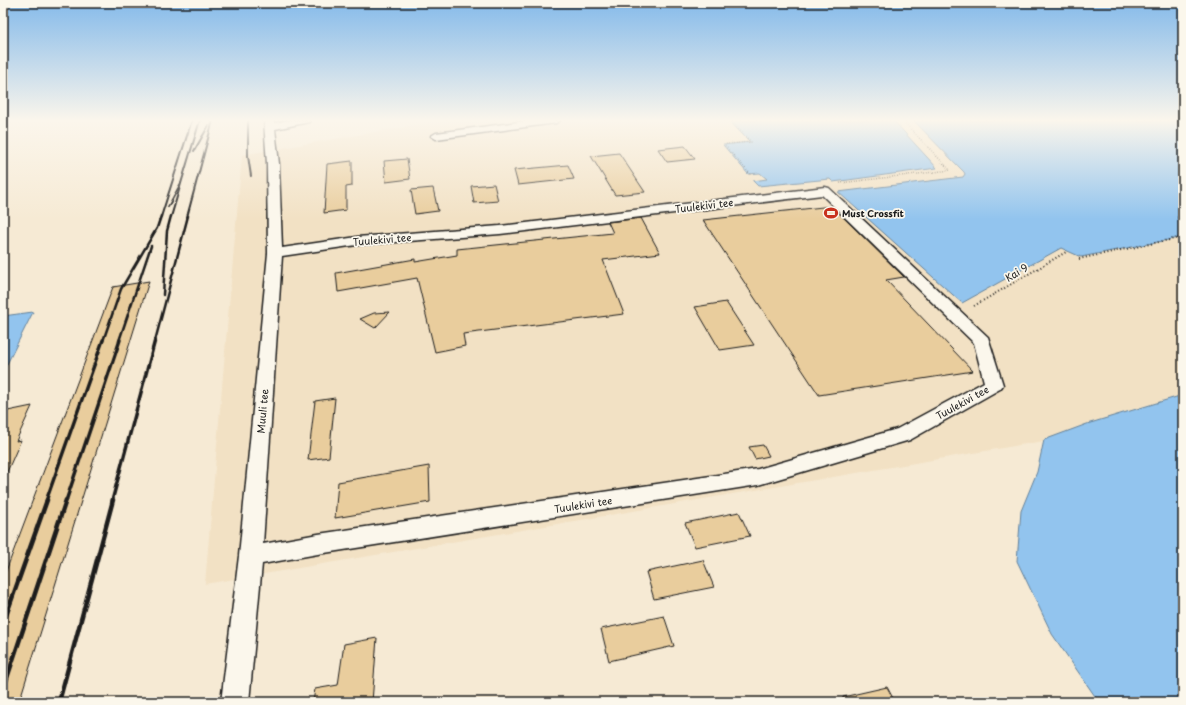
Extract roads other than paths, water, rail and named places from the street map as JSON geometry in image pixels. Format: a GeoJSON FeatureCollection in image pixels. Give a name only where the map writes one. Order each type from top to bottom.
{"type":"FeatureCollection","features":[{"type":"Feature","properties":{"kind":"street","name":"Muuli tee"},"geometry":{"type":"LineString","coordinates":[[235,702],[251,556],[275,253],[273,153]]}},
{"type":"Feature","properties":{"kind":"street","name":"Tuulekivi tee"},"geometry":{"type":"LineString","coordinates":[[251,556],[758,477],[903,435],[994,385],[982,341],[825,191],[500,230],[357,242],[275,253]]}},
{"type":"Feature","properties":{"kind":"water"},"geometry":{"type":"Polygon","coordinates":[[[730,153],[923,153],[937,168],[833,182],[830,179],[758,186],[753,181],[767,179],[760,173],[748,174],[730,153]]]}},
{"type":"Feature","properties":{"kind":"water"},"geometry":{"type":"Polygon","coordinates":[[[945,153],[1183,153],[1183,237],[1081,257],[1061,248],[962,303],[838,192],[963,177],[965,174],[945,153]]]}},
{"type":"Feature","properties":{"kind":"water"},"geometry":{"type":"Polygon","coordinates":[[[33,312],[4,370],[3,371],[3,316],[33,312]]]}},
{"type":"Feature","properties":{"kind":"water"},"geometry":{"type":"Polygon","coordinates":[[[1183,395],[1183,702],[1099,702],[1052,634],[1017,561],[1021,511],[1037,472],[1044,440],[1087,424],[1183,395]]]}},
{"type":"Feature","properties":{"kind":"railway"},"geometry":{"type":"LineString","coordinates":[[161,217],[181,153]]}},
{"type":"Feature","properties":{"kind":"railway"},"geometry":{"type":"LineString","coordinates":[[171,217],[190,153]]}},
{"type":"Feature","properties":{"kind":"railway"},"geometry":{"type":"LineString","coordinates":[[187,217],[204,153]]}},
{"type":"Feature","properties":{"kind":"railway"},"geometry":{"type":"LineString","coordinates":[[248,153],[251,176]]}},
{"type":"Feature","properties":{"kind":"railway"},"geometry":{"type":"LineString","coordinates":[[168,207],[181,183]]}},
{"type":"Feature","properties":{"kind":"railway"},"geometry":{"type":"LineString","coordinates":[[103,341],[121,289],[157,228],[161,216]]}},
{"type":"Feature","properties":{"kind":"railway"},"geometry":{"type":"LineString","coordinates":[[163,295],[167,231],[171,216]]}},
{"type":"Feature","properties":{"kind":"railway"},"geometry":{"type":"LineString","coordinates":[[155,341],[188,216]]}},
{"type":"Feature","properties":{"kind":"railway"},"geometry":{"type":"LineString","coordinates":[[119,341],[151,246]]}},
{"type":"Feature","properties":{"kind":"railway"},"geometry":{"type":"LineString","coordinates":[[46,501],[103,340]]}},
{"type":"Feature","properties":{"kind":"railway"},"geometry":{"type":"LineString","coordinates":[[66,501],[120,340]]}},
{"type":"Feature","properties":{"kind":"railway"},"geometry":{"type":"LineString","coordinates":[[112,501],[155,340]]}},
{"type":"Feature","properties":{"kind":"railway"},"geometry":{"type":"LineString","coordinates":[[3,624],[47,500]]}},
{"type":"Feature","properties":{"kind":"railway"},"geometry":{"type":"LineString","coordinates":[[3,690],[66,500]]}},
{"type":"Feature","properties":{"kind":"railway"},"geometry":{"type":"LineString","coordinates":[[59,702],[113,500]]}},
{"type":"Feature","properties":{"kind":"place","name":"Must Crossfit"},"geometry":{"type":"Point","coordinates":[831,213]}}]}
